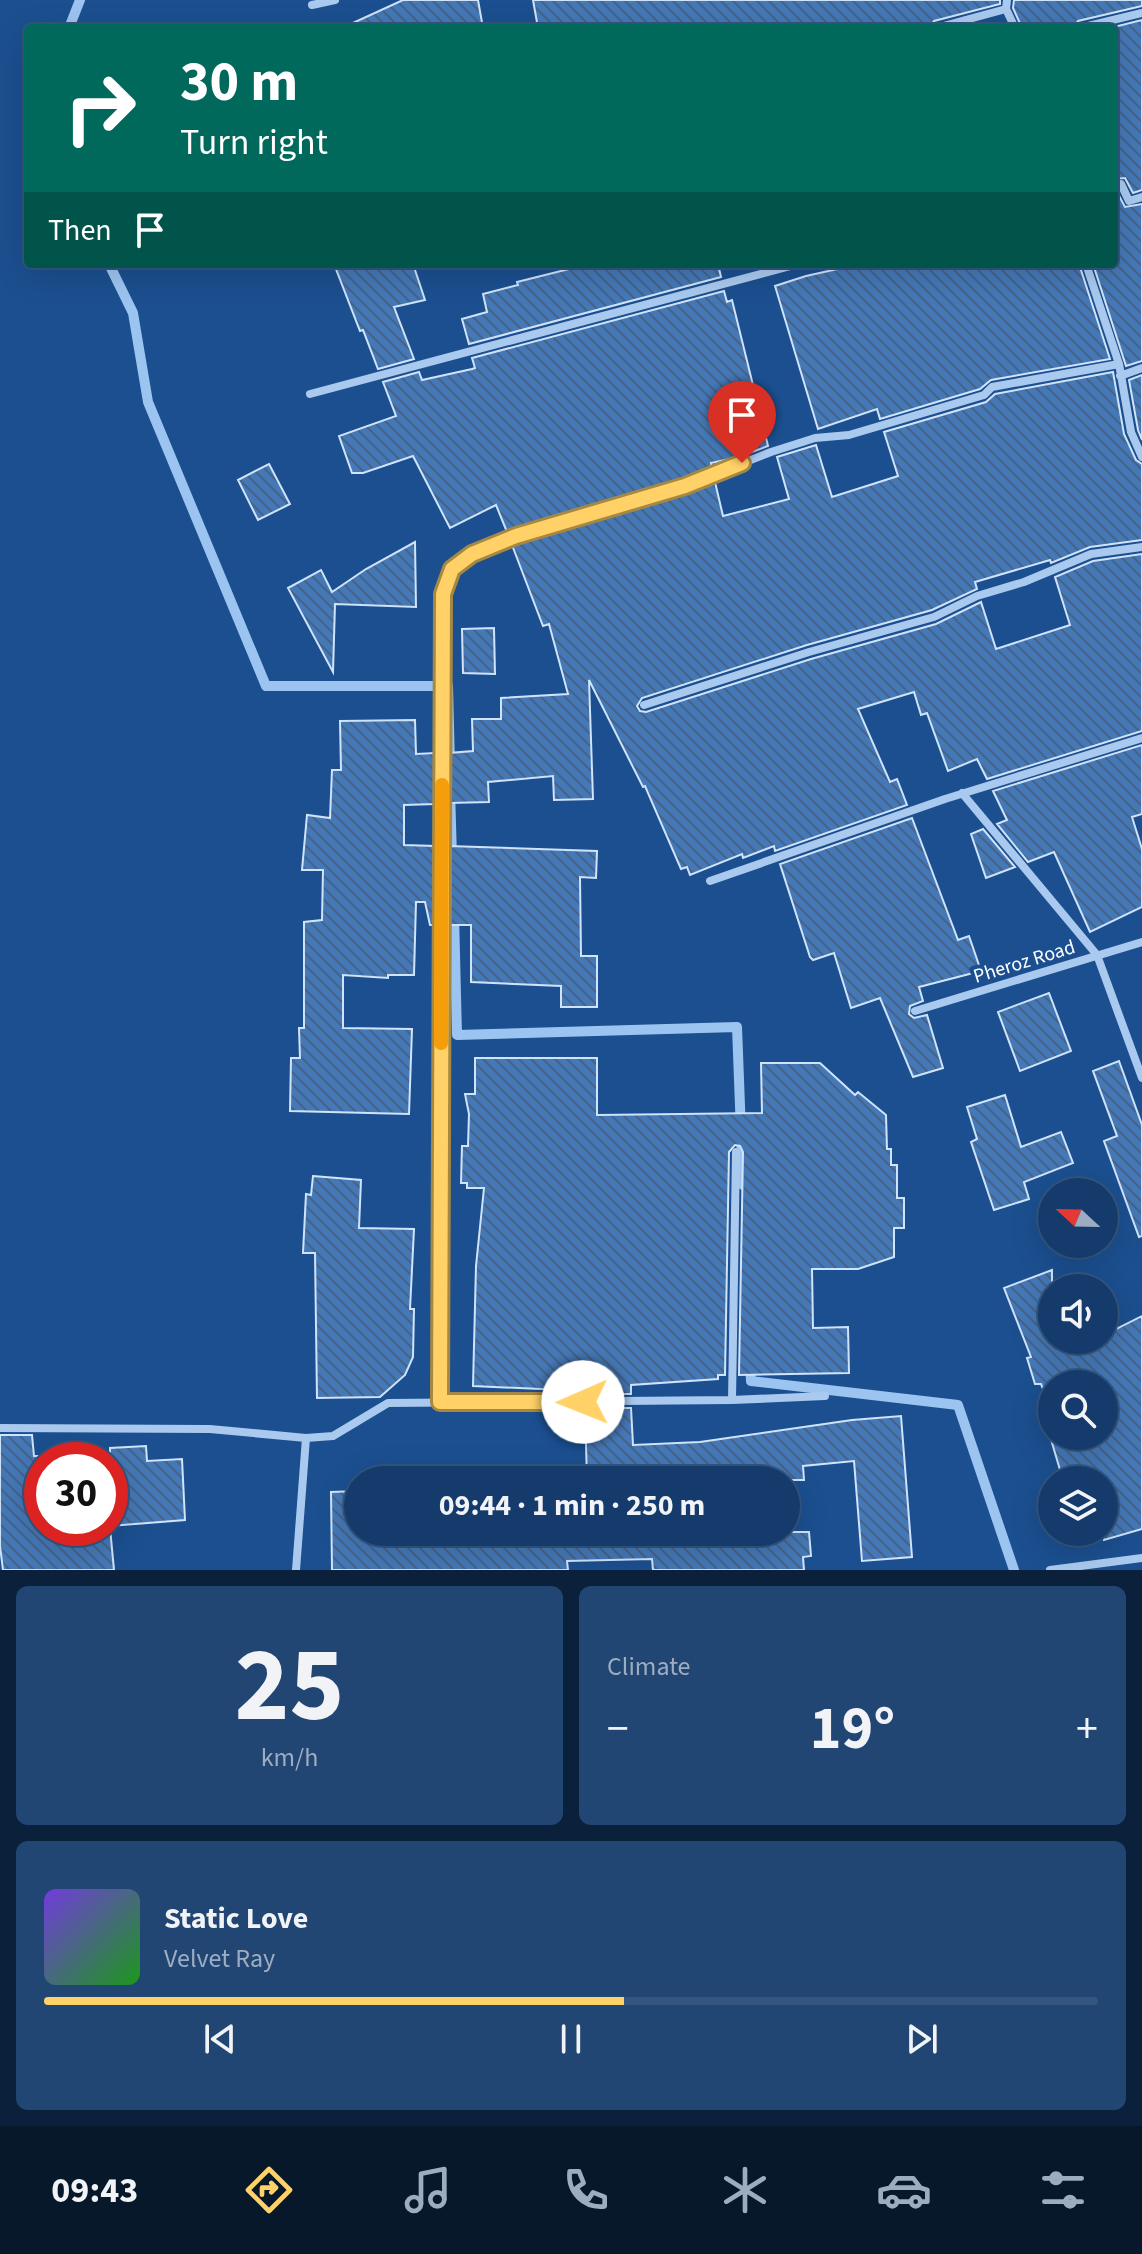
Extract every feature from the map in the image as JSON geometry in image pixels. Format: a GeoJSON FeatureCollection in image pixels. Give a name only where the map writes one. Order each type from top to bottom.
{"type":"FeatureCollection","features":[{"type":"Feature","properties":{"kind":"street"},"geometry":{"type":"LineString","coordinates":[[312,5],[335,0]]}},
{"type":"Feature","properties":{"kind":"street"},"geometry":{"type":"LineString","coordinates":[[948,24],[1007,4],[1014,24]]}},
{"type":"Feature","properties":{"kind":"street"},"geometry":{"type":"LineString","coordinates":[[1097,24],[1142,13]]}},
{"type":"Feature","properties":{"kind":"street"},"geometry":{"type":"LineString","coordinates":[[1118,185],[1121,184],[1129,201],[1142,197]]}},
{"type":"Feature","properties":{"kind":"street"},"geometry":{"type":"LineString","coordinates":[[310,394],[783,268]]}},
{"type":"Feature","properties":{"kind":"street"},"geometry":{"type":"LineString","coordinates":[[1087,268],[1119,364],[1131,432],[1142,457]]}},
{"type":"Feature","properties":{"kind":"street"},"geometry":{"type":"LineString","coordinates":[[440,1402],[443,594],[452,569],[472,554],[516,536],[685,486],[815,438],[849,435],[984,395],[992,387],[1119,364]]}},
{"type":"Feature","properties":{"kind":"street"},"geometry":{"type":"LineString","coordinates":[[1120,376],[1142,368]]}},
{"type":"Feature","properties":{"kind":"street"},"geometry":{"type":"LineString","coordinates":[[644,705],[809,652],[934,617],[977,596],[1024,582],[1091,554],[1142,547]]}},
{"type":"Feature","properties":{"kind":"street"},"geometry":{"type":"LineString","coordinates":[[710,881],[962,793],[1142,738]]}},
{"type":"Feature","properties":{"kind":"street"},"geometry":{"type":"LineString","coordinates":[[962,793],[1097,955],[1142,1078]]}},
{"type":"Feature","properties":{"kind":"street","name":"Pheroz Road"},"geometry":{"type":"LineString","coordinates":[[915,1011],[1142,942]]}},
{"type":"Feature","properties":{"kind":"street"},"geometry":{"type":"LineString","coordinates":[[732,1400],[736,1152]]}},
{"type":"Feature","properties":{"kind":"street"},"geometry":{"type":"LineString","coordinates":[[0,1428],[210,1429],[306,1438],[333,1436],[388,1403],[732,1400],[825,1396]]}},
{"type":"Feature","properties":{"kind":"street"},"geometry":{"type":"LineString","coordinates":[[296,1570],[306,1438]]}},
{"type":"Feature","properties":{"kind":"street"},"geometry":{"type":"LineString","coordinates":[[1050,1570],[1142,1558]]}},
{"type":"Feature","properties":{"kind":"building"},"geometry":{"type":"Polygon","coordinates":[[[403,0],[478,0],[482,24],[351,24],[403,0]]]}},
{"type":"Feature","properties":{"kind":"building"},"geometry":{"type":"Polygon","coordinates":[[[533,0],[1000,0],[1000,4],[932,24],[537,24],[533,0]]]}},
{"type":"Feature","properties":{"kind":"building"},"geometry":{"type":"Polygon","coordinates":[[[1014,0],[1142,0],[1142,6],[1076,24],[1020,24],[1013,8],[1014,0]]]}},
{"type":"Feature","properties":{"kind":"building"},"geometry":{"type":"Polygon","coordinates":[[[1142,20],[1142,190],[1133,193],[1125,178],[1118,179],[1118,26],[1142,20]]]}},
{"type":"Feature","properties":{"kind":"building"},"geometry":{"type":"Polygon","coordinates":[[[1118,194],[1125,207],[1142,204],[1142,361],[1126,366],[1094,268],[1118,268],[1118,194]]]}},
{"type":"Feature","properties":{"kind":"building"},"geometry":{"type":"Polygon","coordinates":[[[336,268],[414,268],[425,300],[394,307],[414,359],[378,369],[363,330],[360,331],[336,268]]]}},
{"type":"Feature","properties":{"kind":"building"},"geometry":{"type":"Polygon","coordinates":[[[573,268],[719,268],[721,277],[469,344],[462,319],[487,312],[483,294],[518,285],[517,282],[573,268]]]}},
{"type":"Feature","properties":{"kind":"building"},"geometry":{"type":"Polygon","coordinates":[[[842,268],[1080,268],[1110,359],[991,380],[980,389],[880,419],[877,409],[818,429],[775,286],[842,268]]]}},
{"type":"Feature","properties":{"kind":"building"},"geometry":{"type":"Polygon","coordinates":[[[724,291],[727,302],[732,300],[768,446],[711,463],[712,468],[683,479],[507,532],[496,505],[450,528],[413,456],[363,473],[352,473],[339,436],[396,416],[383,382],[419,372],[422,380],[472,369],[475,368],[472,358],[724,291]]]}},
{"type":"Feature","properties":{"kind":"building"},"geometry":{"type":"Polygon","coordinates":[[[1113,372],[1124,434],[1136,460],[1142,464],[1142,540],[1090,547],[1051,563],[1050,560],[975,582],[977,589],[932,610],[807,645],[642,698],[637,706],[640,711],[646,712],[811,659],[936,624],[981,602],[996,649],[1070,625],[1055,577],[1093,561],[1142,554],[1142,731],[987,779],[977,759],[948,771],[927,713],[921,715],[914,692],[858,709],[890,782],[897,779],[907,805],[775,851],[774,846],[743,858],[742,854],[690,875],[687,867],[681,869],[645,786],[589,680],[593,799],[554,800],[553,776],[488,782],[489,802],[449,803],[449,753],[473,751],[472,719],[501,719],[501,698],[568,694],[549,624],[543,626],[512,545],[715,482],[723,516],[789,499],[777,457],[816,445],[832,497],[898,476],[884,432],[986,402],[995,394],[1113,372]]]}},
{"type":"Feature","properties":{"kind":"building"},"geometry":{"type":"Polygon","coordinates":[[[1142,375],[1142,440],[1129,380],[1142,375]]]}},
{"type":"Feature","properties":{"kind":"building"},"geometry":{"type":"Polygon","coordinates":[[[269,464],[290,504],[258,520],[238,480],[269,464]]]}},
{"type":"Feature","properties":{"kind":"building"},"geometry":{"type":"Polygon","coordinates":[[[415,542],[416,607],[335,604],[333,672],[288,588],[321,570],[332,592],[415,542]]]}},
{"type":"Feature","properties":{"kind":"building"},"geometry":{"type":"Polygon","coordinates":[[[494,628],[495,674],[463,673],[462,629],[494,628]]]}},
{"type":"Feature","properties":{"kind":"building"},"geometry":{"type":"Polygon","coordinates":[[[415,720],[416,754],[435,753],[435,804],[404,805],[404,845],[435,846],[435,925],[430,925],[425,902],[416,902],[414,975],[388,975],[388,978],[343,975],[343,1028],[412,1029],[409,1114],[290,1111],[291,1058],[300,1058],[299,1028],[304,1028],[304,922],[322,920],[323,870],[302,870],[307,815],[330,818],[332,770],[341,770],[340,721],[415,720]]]}},
{"type":"Feature","properties":{"kind":"building"},"geometry":{"type":"Polygon","coordinates":[[[1142,745],[1142,814],[1132,817],[1142,849],[1142,907],[1090,932],[1054,852],[1028,862],[997,824],[1007,820],[993,791],[1142,745]]]}},
{"type":"Feature","properties":{"kind":"building"},"geometry":{"type":"Polygon","coordinates":[[[912,818],[958,940],[969,936],[981,971],[919,987],[923,1001],[910,1006],[909,1014],[914,1018],[927,1015],[943,1068],[913,1077],[880,998],[851,1008],[834,953],[813,960],[810,957],[780,864],[912,818]]]}},
{"type":"Feature","properties":{"kind":"building"},"geometry":{"type":"Polygon","coordinates":[[[983,829],[1015,867],[986,878],[971,834],[983,829]]]}},
{"type":"Feature","properties":{"kind":"building"},"geometry":{"type":"Polygon","coordinates":[[[449,846],[597,851],[596,878],[580,877],[581,956],[597,956],[597,1007],[561,1007],[561,986],[471,982],[471,925],[449,925],[449,846]]]}},
{"type":"Feature","properties":{"kind":"building"},"geometry":{"type":"Polygon","coordinates":[[[1049,993],[1071,1051],[1020,1071],[998,1012],[1049,993]]]}},
{"type":"Feature","properties":{"kind":"building"},"geometry":{"type":"Polygon","coordinates":[[[475,1058],[597,1058],[597,1115],[762,1113],[761,1063],[820,1063],[855,1095],[858,1092],[886,1115],[887,1149],[891,1149],[891,1165],[897,1165],[897,1198],[904,1198],[904,1228],[894,1228],[894,1257],[858,1269],[812,1269],[813,1328],[848,1327],[849,1373],[739,1375],[743,1152],[740,1146],[735,1145],[729,1152],[725,1375],[718,1375],[718,1379],[631,1385],[631,1394],[473,1386],[476,1266],[484,1188],[467,1188],[467,1183],[461,1183],[462,1146],[468,1146],[469,1114],[465,1094],[475,1094],[475,1058]]]}},
{"type":"Feature","properties":{"kind":"building"},"geometry":{"type":"Polygon","coordinates":[[[1119,1061],[1142,1125],[1142,1236],[1139,1237],[1104,1141],[1117,1136],[1093,1071],[1119,1061]]]}},
{"type":"Feature","properties":{"kind":"building"},"geometry":{"type":"Polygon","coordinates":[[[1005,1095],[1021,1147],[1061,1132],[1073,1163],[1024,1182],[1029,1199],[994,1210],[971,1142],[977,1139],[967,1107],[1005,1095]]]}},
{"type":"Feature","properties":{"kind":"building"},"geometry":{"type":"Polygon","coordinates":[[[313,1176],[361,1180],[359,1228],[414,1229],[410,1309],[414,1309],[413,1357],[405,1375],[380,1397],[317,1398],[315,1253],[303,1253],[306,1194],[311,1195],[313,1176]]]}},
{"type":"Feature","properties":{"kind":"building"},"geometry":{"type":"Polygon","coordinates":[[[1038,1275],[1038,1354],[1118,1354],[1118,1328],[1142,1316],[1142,1529],[1118,1536],[1118,1466],[1059,1466],[1054,1450],[1118,1450],[1118,1370],[1038,1370],[1038,1384],[1035,1384],[1027,1358],[1031,1357],[1004,1288],[1038,1275]]]}},
{"type":"Feature","properties":{"kind":"building"},"geometry":{"type":"Polygon","coordinates":[[[585,1408],[631,1408],[633,1445],[700,1442],[901,1416],[912,1557],[862,1561],[854,1461],[803,1466],[804,1480],[800,1480],[800,1466],[587,1466],[585,1408]]]}},
{"type":"Feature","properties":{"kind":"building"},"geometry":{"type":"Polygon","coordinates":[[[0,1435],[32,1435],[33,1442],[24,1442],[24,1546],[112,1546],[114,1570],[3,1570],[0,1546],[0,1435]]]}},
{"type":"Feature","properties":{"kind":"building"},"geometry":{"type":"Polygon","coordinates":[[[146,1446],[147,1461],[182,1459],[185,1520],[128,1525],[128,1447],[146,1446]]]}},
{"type":"Feature","properties":{"kind":"building"},"geometry":{"type":"Polygon","coordinates":[[[331,1492],[344,1492],[344,1546],[800,1546],[800,1532],[809,1532],[811,1556],[803,1557],[804,1570],[653,1570],[652,1559],[567,1561],[568,1570],[332,1570],[331,1492]]]}},
{"type":"Feature","properties":{"kind":"waterway"},"geometry":{"type":"LineString","coordinates":[[71,24],[80,0]]}},
{"type":"Feature","properties":{"kind":"waterway"},"geometry":{"type":"LineString","coordinates":[[111,268],[133,313],[148,402],[266,686],[448,686],[450,766]]}},
{"type":"Feature","properties":{"kind":"waterway"},"geometry":{"type":"LineString","coordinates":[[450,790],[452,858]]}},
{"type":"Feature","properties":{"kind":"waterway"},"geometry":{"type":"LineString","coordinates":[[454,914],[457,1035],[737,1027],[743,1185]]}},
{"type":"Feature","properties":{"kind":"waterway"},"geometry":{"type":"LineString","coordinates":[[750,1361],[751,1381],[958,1405],[1014,1570]]}},
{"type":"Feature","properties":{"kind":"slow traffic"},"geometry":{"type":"LineString","coordinates":[[441,1043],[442,785]]}},
{"type":"Feature","properties":{"kind":"route"},"geometry":{"type":"LineString","coordinates":[[583,1402],[440,1402],[443,594],[452,569],[472,554],[516,536],[685,486],[742,463]]}}]}
